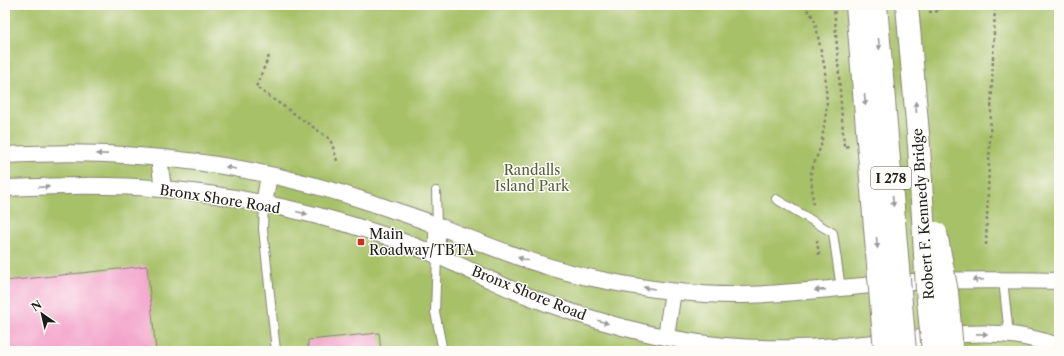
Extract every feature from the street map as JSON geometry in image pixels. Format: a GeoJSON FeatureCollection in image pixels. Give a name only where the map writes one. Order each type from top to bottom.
{"type":"FeatureCollection","features":[{"type":"Feature","properties":{"kind":"highway"},"geometry":{"type":"LineString","coordinates":[[858,5],[885,351]]}},
{"type":"Feature","properties":{"kind":"highway","name":"Robert F. Kennedy Bridge"},"geometry":{"type":"LineString","coordinates":[[876,5],[905,351]]}},
{"type":"Feature","properties":{"kind":"highway","name":"Robert F. Kennedy Bridge"},"geometry":{"type":"LineString","coordinates":[[907,5],[919,146],[927,290],[933,351]]}},
{"type":"Feature","properties":{"kind":"highway"},"geometry":{"type":"LineString","coordinates":[[919,146],[947,292],[952,351]]}},
{"type":"Feature","properties":{"kind":"street","name":"Bronx Shore Road"},"geometry":{"type":"LineString","coordinates":[[5,156],[123,154],[220,166],[269,175],[369,202],[515,256],[558,270],[602,280],[673,292],[736,295],[841,289],[912,282],[1002,280],[1059,281]]}},
{"type":"Feature","properties":{"kind":"street"},"geometry":{"type":"LineString","coordinates":[[159,158],[163,189]]}},
{"type":"Feature","properties":{"kind":"street"},"geometry":{"type":"LineString","coordinates":[[264,204],[269,175]]}},
{"type":"Feature","properties":{"kind":"street","name":"Bronx Shore Road"},"geometry":{"type":"LineString","coordinates":[[5,188],[89,186],[163,189],[264,204],[333,220],[405,243],[573,313],[618,326],[724,346],[768,348],[856,345],[969,334],[1009,335],[1038,340],[1059,346]]}},
{"type":"Feature","properties":{"kind":"street"},"geometry":{"type":"LineString","coordinates":[[437,226],[437,256]]}},
{"type":"Feature","properties":{"kind":"street"},"geometry":{"type":"LineString","coordinates":[[666,336],[673,292]]}},
{"type":"Feature","properties":{"kind":"lane"},"geometry":{"type":"LineString","coordinates":[[436,191],[437,226]]}},
{"type":"Feature","properties":{"kind":"lane"},"geometry":{"type":"LineString","coordinates":[[776,199],[833,233],[841,289]]}},
{"type":"Feature","properties":{"kind":"lane"},"geometry":{"type":"LineString","coordinates":[[264,204],[262,229],[276,351]]}},
{"type":"Feature","properties":{"kind":"lane"},"geometry":{"type":"LineString","coordinates":[[437,256],[435,312],[443,351]]}},
{"type":"Feature","properties":{"kind":"lane"},"geometry":{"type":"LineString","coordinates":[[1002,280],[1009,335]]}},
{"type":"Feature","properties":{"kind":"path"},"geometry":{"type":"LineString","coordinates":[[804,6],[821,5]]}},
{"type":"Feature","properties":{"kind":"path"},"geometry":{"type":"LineString","coordinates":[[986,245],[995,5]]}},
{"type":"Feature","properties":{"kind":"path"},"geometry":{"type":"LineString","coordinates":[[804,6],[814,18],[825,69],[827,108],[821,146],[811,172],[811,194],[819,255]]}},
{"type":"Feature","properties":{"kind":"path"},"geometry":{"type":"LineString","coordinates":[[269,56],[256,87],[330,139],[337,161]]}},
{"type":"Feature","properties":{"kind":"green space","name":"Randalls Island Park"},"geometry":{"type":"Polygon","coordinates":[[[5,5],[1059,5],[1059,351],[5,351],[5,5]]]}},
{"type":"Feature","properties":{"kind":"building"},"geometry":{"type":"Polygon","coordinates":[[[147,266],[156,351],[5,351],[5,281],[147,266]]]}},
{"type":"Feature","properties":{"kind":"building"},"geometry":{"type":"Polygon","coordinates":[[[379,333],[381,351],[308,351],[308,340],[379,333]]]}},
{"type":"Feature","properties":{"kind":"place","name":"Main Roadway/TBTA"},"geometry":{"type":"Point","coordinates":[361,242]}}]}
